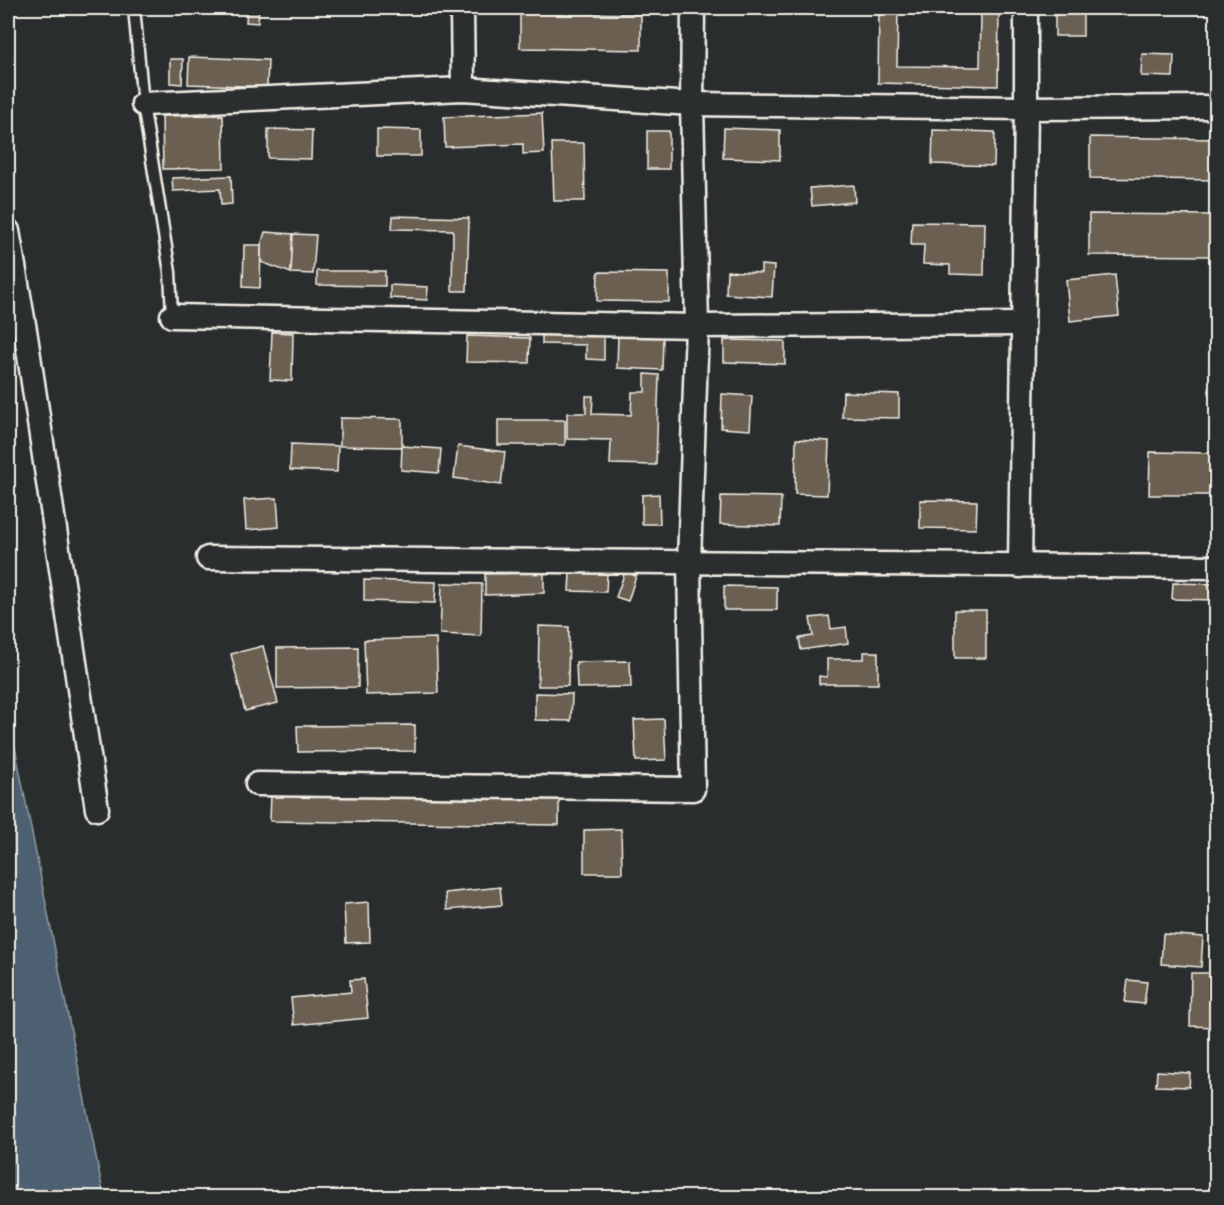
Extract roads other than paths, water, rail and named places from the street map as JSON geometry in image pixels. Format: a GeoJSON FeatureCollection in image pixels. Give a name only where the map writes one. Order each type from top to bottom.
{"type":"FeatureCollection","features":[{"type":"Feature","properties":{"kind":"street"},"geometry":{"type":"LineString","coordinates":[[462,8],[463,89]]}},
{"type":"Feature","properties":{"kind":"street"},"geometry":{"type":"LineString","coordinates":[[257,784],[693,789],[689,562],[697,326],[692,104],[693,8]]}},
{"type":"Feature","properties":{"kind":"street"},"geometry":{"type":"LineString","coordinates":[[1020,566],[1026,8]]}},
{"type":"Feature","properties":{"kind":"street"},"geometry":{"type":"LineString","coordinates":[[143,104],[463,89],[692,104],[1216,108]]}},
{"type":"Feature","properties":{"kind":"street"},"geometry":{"type":"LineString","coordinates":[[8,231],[26,336],[97,809]]}},
{"type":"Feature","properties":{"kind":"street"},"geometry":{"type":"LineString","coordinates":[[172,316],[697,326],[1023,324]]}},
{"type":"Feature","properties":{"kind":"street"},"geometry":{"type":"LineString","coordinates":[[208,558],[1216,567]]}},
{"type":"Feature","properties":{"kind":"lane"},"geometry":{"type":"LineString","coordinates":[[134,8],[143,104],[170,272],[172,316]]}},
{"type":"Feature","properties":{"kind":"water"},"geometry":{"type":"Polygon","coordinates":[[[8,712],[104,1197],[8,1197],[8,712]]]}}]}
